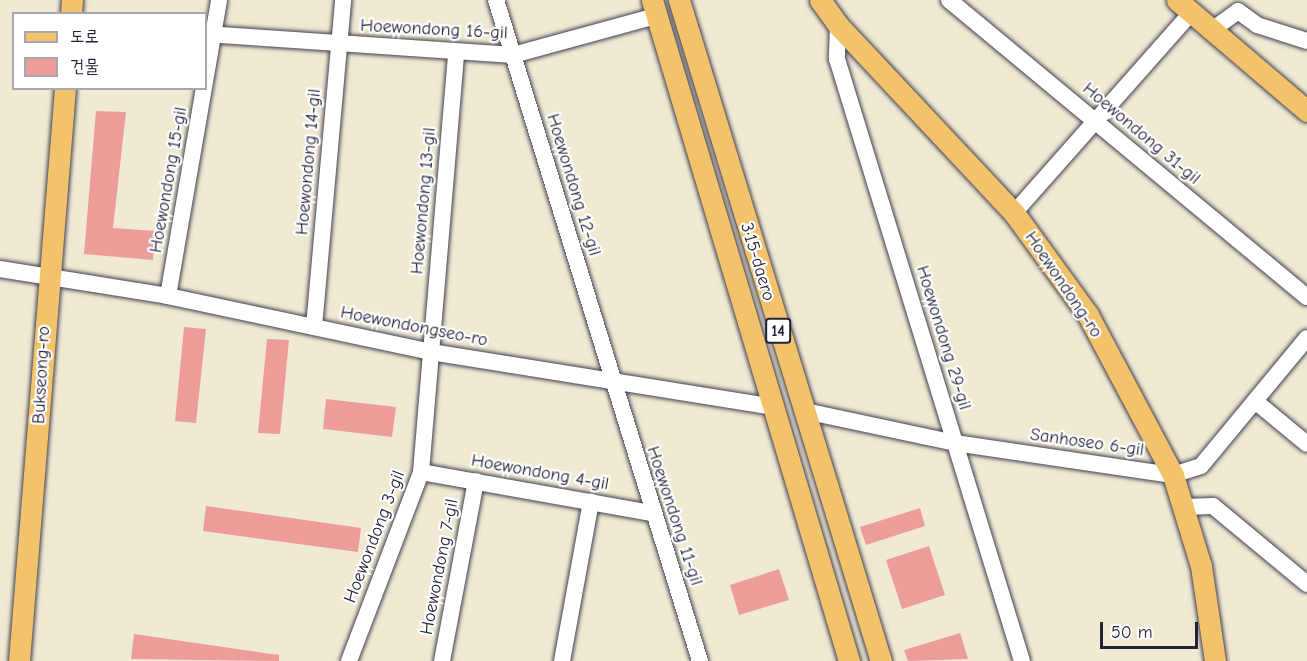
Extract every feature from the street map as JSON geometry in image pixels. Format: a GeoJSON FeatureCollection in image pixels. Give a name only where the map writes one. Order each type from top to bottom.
{"type":"FeatureCollection","features":[{"type":"Feature","properties":{"kind":"main road","name":"3·15-daero"},"geometry":{"type":"LineString","coordinates":[[679,0],[881,661]]}},
{"type":"Feature","properties":{"kind":"main road","name":"Hoewondong-ro"},"geometry":{"type":"LineString","coordinates":[[820,0],[838,25],[1014,213],[1089,315],[1173,475],[1201,566],[1215,661]]}},
{"type":"Feature","properties":{"kind":"main road"},"geometry":{"type":"LineString","coordinates":[[1184,6],[1307,111]]}},
{"type":"Feature","properties":{"kind":"main road","name":"3·15-daero"},"geometry":{"type":"LineString","coordinates":[[654,8],[849,661]]}},
{"type":"Feature","properties":{"kind":"main road","name":"Bukseong-ro"},"geometry":{"type":"LineString","coordinates":[[19,661],[36,479],[48,277],[65,90]]}},
{"type":"Feature","properties":{"kind":"street","name":"Hoewondong 15-gil"},"geometry":{"type":"LineString","coordinates":[[207,59],[219,0]]}},
{"type":"Feature","properties":{"kind":"street","name":"Hoewondong 14-gil"},"geometry":{"type":"LineString","coordinates":[[314,327],[343,0]]}},
{"type":"Feature","properties":{"kind":"street","name":"Hoewondong 12-gil"},"geometry":{"type":"LineString","coordinates":[[496,0],[612,382]]}},
{"type":"Feature","properties":{"kind":"street","name":"Hoewondong 31-gil"},"geometry":{"type":"LineString","coordinates":[[949,0],[1307,297]]}},
{"type":"Feature","properties":{"kind":"street"},"geometry":{"type":"LineString","coordinates":[[1014,213],[1095,122],[1184,6]]}},
{"type":"Feature","properties":{"kind":"street","name":"Hoewondong 16-gil"},"geometry":{"type":"LineString","coordinates":[[211,35],[340,43],[456,54],[513,55],[654,8]]}},
{"type":"Feature","properties":{"kind":"street"},"geometry":{"type":"LineString","coordinates":[[1212,30],[1238,11],[1257,25],[1307,40]]}},
{"type":"Feature","properties":{"kind":"street","name":"Hoewondong 29-gil"},"geometry":{"type":"LineString","coordinates":[[838,25],[837,59],[1022,661]]}},
{"type":"Feature","properties":{"kind":"street","name":"Hoewondong 13-gil"},"geometry":{"type":"LineString","coordinates":[[431,351],[456,54]]}},
{"type":"Feature","properties":{"kind":"street","name":"Hoewondong 15-gil"},"geometry":{"type":"LineString","coordinates":[[168,296],[202,90]]}},
{"type":"Feature","properties":{"kind":"street","name":"Hoewondongseo-ro"},"geometry":{"type":"LineString","coordinates":[[0,269],[168,296],[431,351],[773,407]]}},
{"type":"Feature","properties":{"kind":"street","name":"Sanhoseo 6-gil"},"geometry":{"type":"LineString","coordinates":[[804,411],[955,443],[1173,475],[1200,466],[1307,338]]}},
{"type":"Feature","properties":{"kind":"street","name":"Hoewondong 3-gil"},"geometry":{"type":"LineString","coordinates":[[349,661],[421,472],[431,351]]}},
{"type":"Feature","properties":{"kind":"street","name":"Hoewondong 11-gil"},"geometry":{"type":"LineString","coordinates":[[612,382],[700,661]]}},
{"type":"Feature","properties":{"kind":"street"},"geometry":{"type":"LineString","coordinates":[[1255,401],[1307,444]]}},
{"type":"Feature","properties":{"kind":"street","name":"Hoewondong 4-gil"},"geometry":{"type":"LineString","coordinates":[[421,472],[652,513]]}},
{"type":"Feature","properties":{"kind":"street","name":"Hoewondong 7-gil"},"geometry":{"type":"LineString","coordinates":[[442,661],[476,481]]}},
{"type":"Feature","properties":{"kind":"street"},"geometry":{"type":"LineString","coordinates":[[562,661],[591,502]]}},
{"type":"Feature","properties":{"kind":"street"},"geometry":{"type":"LineString","coordinates":[[1183,507],[1214,506],[1307,584]]}},
{"type":"Feature","properties":{"kind":"building"},"geometry":{"type":"Polygon","coordinates":[[[96,111],[126,112],[113,228],[156,231],[153,260],[84,254],[96,111]]]}},
{"type":"Feature","properties":{"kind":"building"},"geometry":{"type":"Polygon","coordinates":[[[184,327],[206,329],[196,423],[175,421],[184,327]]]}},
{"type":"Feature","properties":{"kind":"building"},"geometry":{"type":"Polygon","coordinates":[[[267,339],[289,340],[280,434],[258,433],[267,339]]]}},
{"type":"Feature","properties":{"kind":"building"},"geometry":{"type":"Polygon","coordinates":[[[326,399],[396,407],[392,437],[323,429],[326,399]]]}},
{"type":"Feature","properties":{"kind":"building"},"geometry":{"type":"Polygon","coordinates":[[[206,506],[361,528],[358,552],[203,531],[206,506]]]}},
{"type":"Feature","properties":{"kind":"building"},"geometry":{"type":"Polygon","coordinates":[[[920,508],[925,526],[866,545],[860,527],[920,508]]]}},
{"type":"Feature","properties":{"kind":"building"},"geometry":{"type":"Polygon","coordinates":[[[929,546],[945,595],[902,609],[886,560],[929,546]]]}},
{"type":"Feature","properties":{"kind":"building"},"geometry":{"type":"Polygon","coordinates":[[[779,569],[789,600],[739,615],[730,585],[779,569]]]}},
{"type":"Feature","properties":{"kind":"building"},"geometry":{"type":"Polygon","coordinates":[[[960,633],[968,659],[908,661],[904,650],[960,633]]]}},
{"type":"Feature","properties":{"kind":"building"},"geometry":{"type":"Polygon","coordinates":[[[134,634],[279,655],[279,661],[131,659],[134,634]]]}}]}
